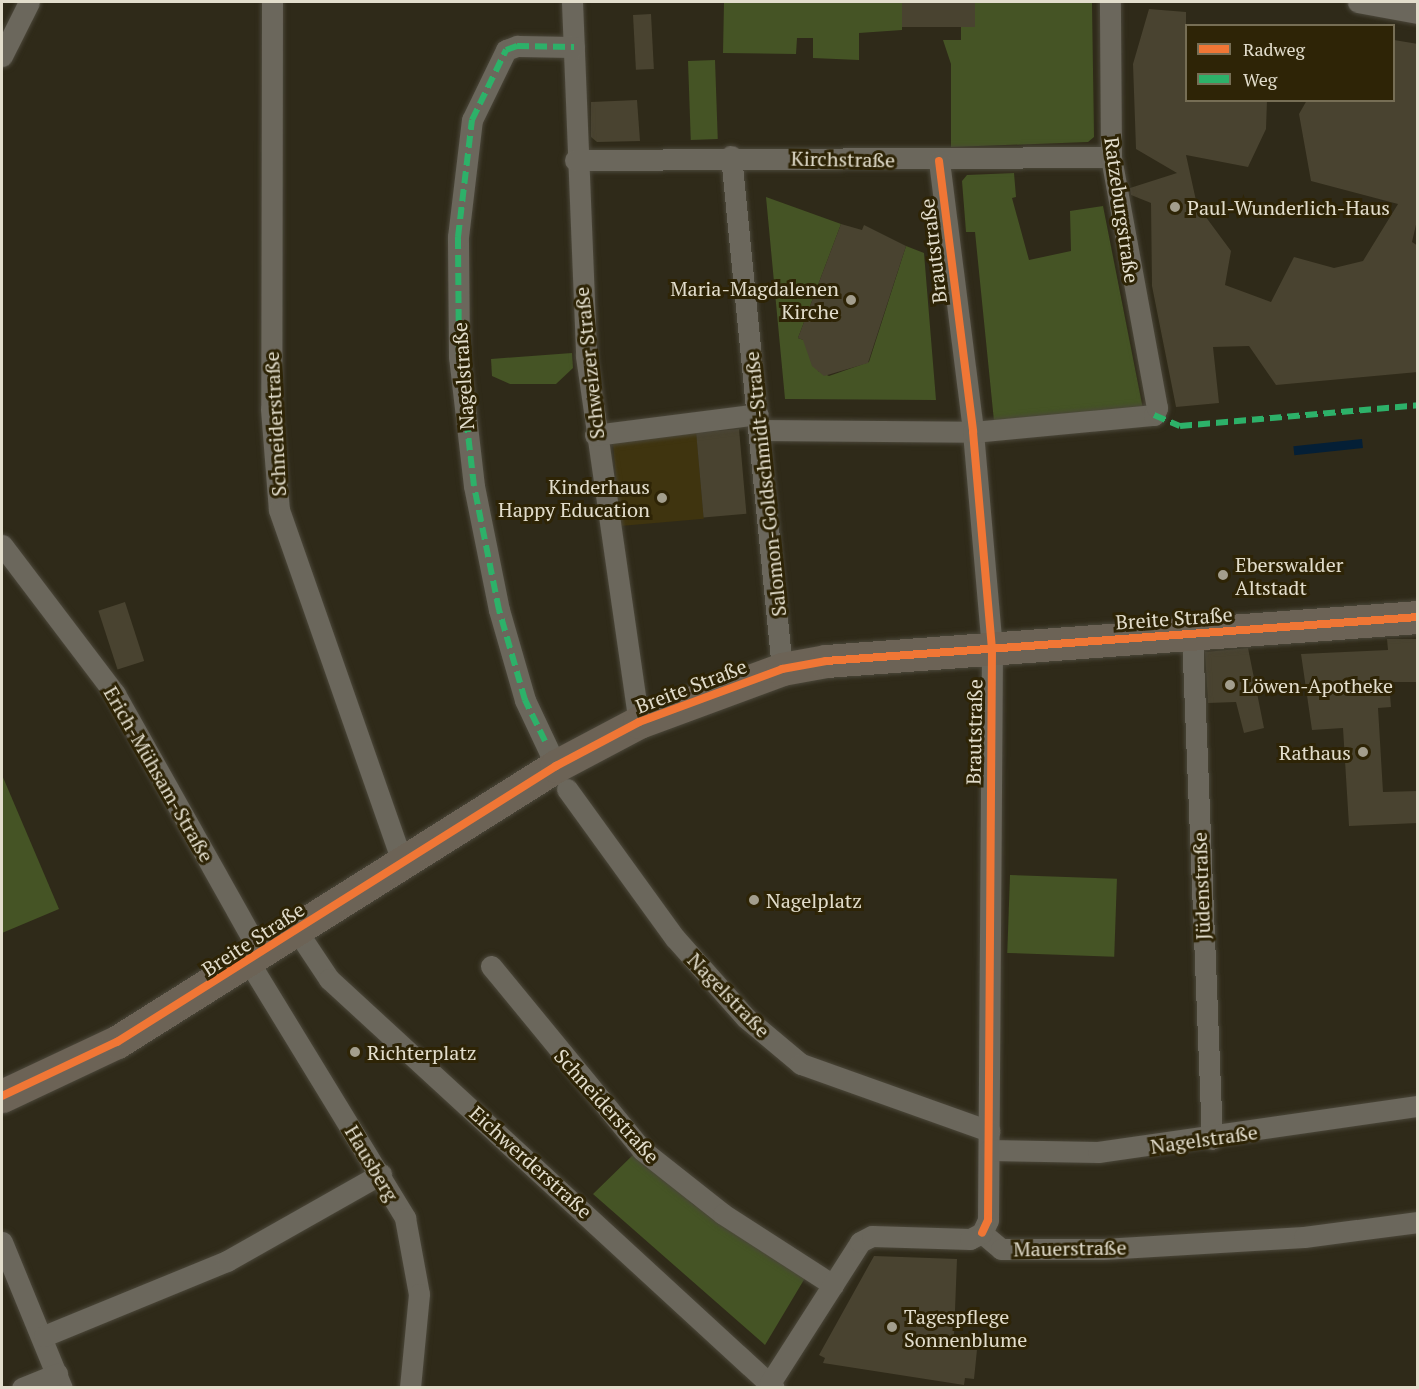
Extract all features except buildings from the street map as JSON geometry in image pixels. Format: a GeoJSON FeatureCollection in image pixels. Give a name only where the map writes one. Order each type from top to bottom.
{"type":"FeatureCollection","features":[{"type":"Feature","properties":{"kind":"main road","name":"Breite Straße"},"geometry":{"type":"LineString","coordinates":[[2,1096],[117,1042],[255,958],[402,862],[562,778],[639,722],[782,669],[826,661],[1418,617]]}},
{"type":"Feature","properties":{"kind":"street"},"geometry":{"type":"LineString","coordinates":[[2,56],[28,2]]}},
{"type":"Feature","properties":{"kind":"street","name":"Schneiderstraße"},"geometry":{"type":"LineString","coordinates":[[272,2],[271,409],[279,510],[402,862]]}},
{"type":"Feature","properties":{"kind":"street","name":"Schweizer Straße"},"geometry":{"type":"LineString","coordinates":[[572,2],[575,160],[595,435],[639,722]]}},
{"type":"Feature","properties":{"kind":"street","name":"Ratzeburgstraße"},"geometry":{"type":"LineString","coordinates":[[973,432],[1154,415],[1158,408],[1111,157],[1110,2]]}},
{"type":"Feature","properties":{"kind":"street"},"geometry":{"type":"LineString","coordinates":[[1358,2],[1418,13]]}},
{"type":"Feature","properties":{"kind":"street","name":"Nagelstraße"},"geometry":{"type":"LineString","coordinates":[[573,47],[517,46],[506,50],[472,120],[458,237],[459,357],[474,486],[499,610],[525,700],[562,778],[675,938],[746,1018],[801,1064],[989,1140],[1098,1152],[1212,1139],[1418,1106]]}},
{"type":"Feature","properties":{"kind":"street","name":"Kirchstraße"},"geometry":{"type":"LineString","coordinates":[[575,160],[731,156],[939,161],[1111,157]]}},
{"type":"Feature","properties":{"kind":"street","name":"Salomon-Goldschmidt-Straße"},"geometry":{"type":"LineString","coordinates":[[731,156],[782,669]]}},
{"type":"Feature","properties":{"kind":"street","name":"Brautstraße"},"geometry":{"type":"LineString","coordinates":[[939,161],[973,432],[992,649],[988,1220],[982,1233]]}},
{"type":"Feature","properties":{"kind":"street"},"geometry":{"type":"LineString","coordinates":[[595,435],[759,422],[973,432]]}},
{"type":"Feature","properties":{"kind":"street","name":"Erich-Mühsam-Straße"},"geometry":{"type":"LineString","coordinates":[[2,545],[115,694],[255,958]]}},
{"type":"Feature","properties":{"kind":"street","name":"Jüdenstraße"},"geometry":{"type":"LineString","coordinates":[[1192,634],[1212,1139]]}},
{"type":"Feature","properties":{"kind":"street","name":"Eichwerderstraße"},"geometry":{"type":"LineString","coordinates":[[297,931],[329,979],[772,1385]]}},
{"type":"Feature","properties":{"kind":"street","name":"Hausberg"},"geometry":{"type":"LineString","coordinates":[[255,958],[405,1218],[415,1254],[419,1314],[410,1388]]}},
{"type":"Feature","properties":{"kind":"street","name":"Schneiderstraße"},"geometry":{"type":"LineString","coordinates":[[491,966],[550,1042],[642,1150],[677,1180],[833,1285]]}},
{"type":"Feature","properties":{"kind":"street"},"geometry":{"type":"LineString","coordinates":[[44,1336],[227,1261],[381,1174]]}},
{"type":"Feature","properties":{"kind":"street","name":"Mauerstraße"},"geometry":{"type":"LineString","coordinates":[[982,1233],[1001,1249],[1103,1249],[1304,1237],[1418,1222]]}},
{"type":"Feature","properties":{"kind":"street"},"geometry":{"type":"LineString","coordinates":[[772,1385],[860,1242],[872,1236],[970,1239],[982,1233]]}},
{"type":"Feature","properties":{"kind":"street"},"geometry":{"type":"LineString","coordinates":[[2,1242],[44,1336],[59,1381],[22,1388]]}},
{"type":"Feature","properties":{"kind":"shaded area","name":"Kinderhaus Happy Education"},"geometry":{"type":"Polygon","coordinates":[[[696,429],[704,519],[620,526],[612,436],[696,429]]]}},
{"type":"Feature","properties":{"kind":"green space"},"geometry":{"type":"Polygon","coordinates":[[[724,2],[902,2],[902,30],[859,33],[859,60],[813,58],[813,38],[797,38],[796,54],[723,53],[724,2]]]}},
{"type":"Feature","properties":{"kind":"green space"},"geometry":{"type":"Polygon","coordinates":[[[975,2],[1092,2],[1094,137],[1088,142],[951,147],[951,64],[943,40],[961,40],[961,27],[975,27],[975,2]]]}},
{"type":"Feature","properties":{"kind":"green space"},"geometry":{"type":"Polygon","coordinates":[[[715,60],[718,139],[691,140],[688,61],[715,60]]]}},
{"type":"Feature","properties":{"kind":"green space"},"geometry":{"type":"Polygon","coordinates":[[[1014,173],[1016,197],[1012,198],[1029,260],[1071,251],[1070,211],[1103,206],[1143,409],[994,421],[975,232],[966,232],[962,181],[967,175],[1014,173]]]}},
{"type":"Feature","properties":{"kind":"green space"},"geometry":{"type":"Polygon","coordinates":[[[766,197],[841,224],[798,338],[815,344],[818,371],[829,376],[869,362],[906,246],[924,253],[936,400],[785,399],[766,197]]]}},
{"type":"Feature","properties":{"kind":"green space"},"geometry":{"type":"Polygon","coordinates":[[[572,353],[573,368],[556,384],[510,384],[492,376],[491,359],[572,353]]]}},
{"type":"Feature","properties":{"kind":"green space"},"geometry":{"type":"Polygon","coordinates":[[[2,775],[59,909],[2,933],[2,775]]]}},
{"type":"Feature","properties":{"kind":"green space"},"geometry":{"type":"Polygon","coordinates":[[[1010,875],[1117,879],[1114,957],[1007,953],[1010,875]]]}},
{"type":"Feature","properties":{"kind":"green space"},"geometry":{"type":"Polygon","coordinates":[[[636,1152],[694,1205],[805,1278],[765,1345],[593,1194],[636,1152]]]}},
{"type":"Feature","properties":{"kind":"water"},"geometry":{"type":"Polygon","coordinates":[[[1362,439],[1363,448],[1294,455],[1293,446],[1362,439]]]}},
{"type":"Feature","properties":{"kind":"marked path"},"geometry":{"type":"LineString","coordinates":[[545,741],[525,700],[499,610],[474,486],[459,357],[458,237],[472,120],[506,50],[517,46],[574,47]]}},
{"type":"Feature","properties":{"kind":"marked path"},"geometry":{"type":"LineString","coordinates":[[1154,415],[1180,426],[1418,405]]}},
{"type":"Feature","properties":{"kind":"cycle path"},"geometry":{"type":"LineString","coordinates":[[939,161],[973,432],[992,649],[988,1220],[982,1233]]}},
{"type":"Feature","properties":{"kind":"cycle path"},"geometry":{"type":"LineString","coordinates":[[2,1096],[117,1042],[556,766],[639,722],[782,669],[826,661],[1418,617]]}},
{"type":"Feature","properties":{"kind":"place","name":"Paul-Wunderlich-Haus"},"geometry":{"type":"Point","coordinates":[1175,207]}},
{"type":"Feature","properties":{"kind":"place","name":"Maria-Magdalenen Kirche"},"geometry":{"type":"Point","coordinates":[851,300]}},
{"type":"Feature","properties":{"kind":"place","name":"Kinderhaus Happy Education"},"geometry":{"type":"Point","coordinates":[662,498]}},
{"type":"Feature","properties":{"kind":"place","name":"Eberswalder Altstadt"},"geometry":{"type":"Point","coordinates":[1223,575]}},
{"type":"Feature","properties":{"kind":"place","name":"Löwen-Apotheke"},"geometry":{"type":"Point","coordinates":[1230,685]}},
{"type":"Feature","properties":{"kind":"place","name":"Rathaus"},"geometry":{"type":"Point","coordinates":[1363,752]}},
{"type":"Feature","properties":{"kind":"place","name":"Nagelplatz"},"geometry":{"type":"Point","coordinates":[754,900]}},
{"type":"Feature","properties":{"kind":"place","name":"Richterplatz"},"geometry":{"type":"Point","coordinates":[355,1052]}},
{"type":"Feature","properties":{"kind":"place","name":"Tagespflege Sonnenblume"},"geometry":{"type":"Point","coordinates":[892,1327]}}]}
